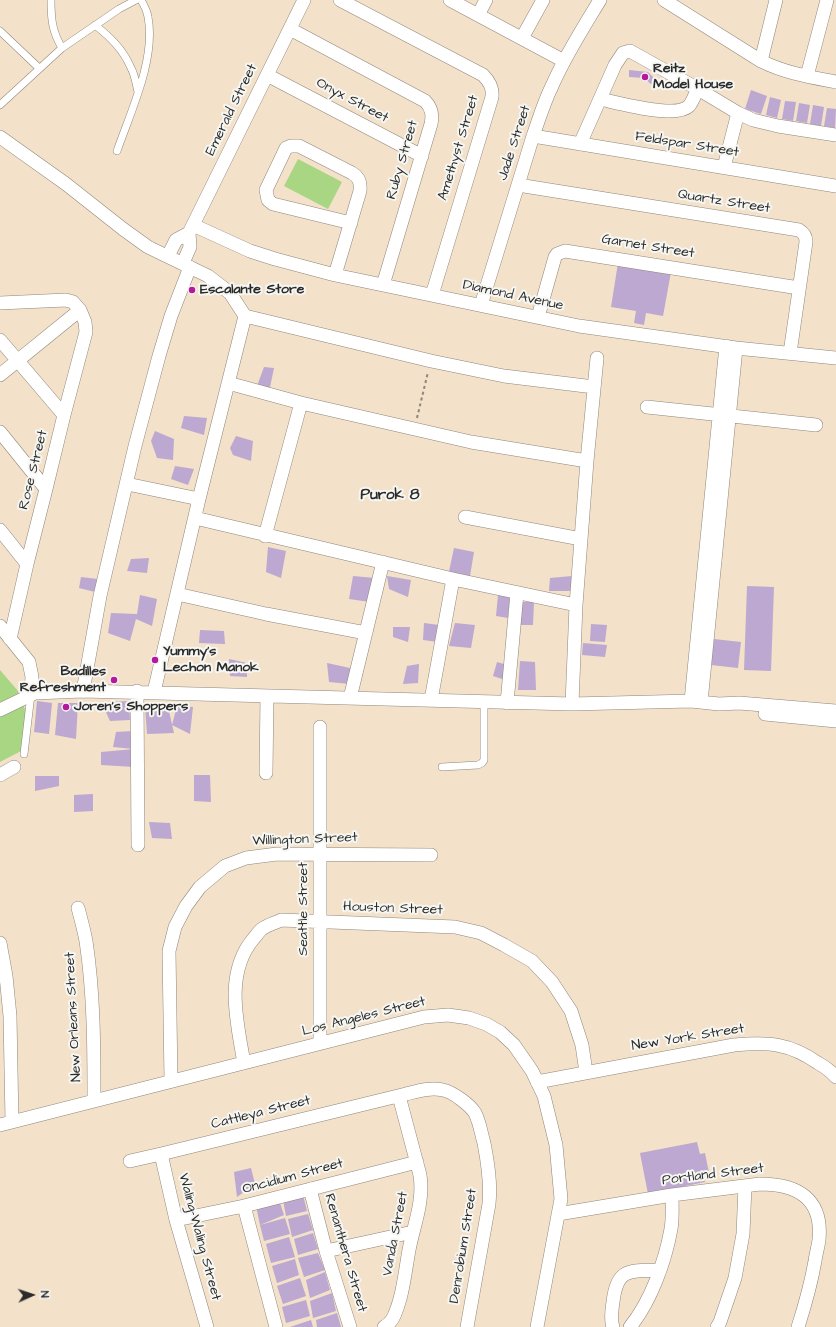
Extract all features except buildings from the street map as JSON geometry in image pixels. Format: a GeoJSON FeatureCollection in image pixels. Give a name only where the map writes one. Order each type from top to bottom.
{"type":"FeatureCollection","features":[{"type":"Feature","properties":{"kind":"street","name":"Emerald Street"},"geometry":{"type":"LineString","coordinates":[[82,691],[100,596],[136,446],[159,356],[187,265],[191,229],[304,0]]}},
{"type":"Feature","properties":{"kind":"street","name":"Amethyst Street"},"geometry":{"type":"LineString","coordinates":[[340,0],[483,75],[491,85],[492,97],[432,295]]}},
{"type":"Feature","properties":{"kind":"street"},"geometry":{"type":"LineString","coordinates":[[450,0],[564,61]]}},
{"type":"Feature","properties":{"kind":"street"},"geometry":{"type":"LineString","coordinates":[[478,15],[486,0]]}},
{"type":"Feature","properties":{"kind":"street"},"geometry":{"type":"LineString","coordinates":[[522,38],[543,0]]}},
{"type":"Feature","properties":{"kind":"street","name":"Jade Street"},"geometry":{"type":"LineString","coordinates":[[480,305],[533,136],[552,86],[564,61],[600,0]]}},
{"type":"Feature","properties":{"kind":"street"},"geometry":{"type":"LineString","coordinates":[[664,0],[774,67],[836,82]]}},
{"type":"Feature","properties":{"kind":"street"},"geometry":{"type":"LineString","coordinates":[[761,60],[776,0]]}},
{"type":"Feature","properties":{"kind":"street"},"geometry":{"type":"LineString","coordinates":[[807,76],[827,0]]}},
{"type":"Feature","properties":{"kind":"street","name":"Ruby Street"},"geometry":{"type":"LineString","coordinates":[[290,29],[425,101],[432,111],[432,118],[422,156],[383,285]]}},
{"type":"Feature","properties":{"kind":"street"},"geometry":{"type":"LineString","coordinates":[[580,144],[615,65],[626,51],[634,52],[738,114],[764,124],[836,135]]}},
{"type":"Feature","properties":{"kind":"street","name":"Onyx Street"},"geometry":{"type":"LineString","coordinates":[[267,75],[422,156]]}},
{"type":"Feature","properties":{"kind":"street"},"geometry":{"type":"LineString","coordinates":[[600,99],[669,112],[678,111],[689,106],[698,89]]}},
{"type":"Feature","properties":{"kind":"street"},"geometry":{"type":"LineString","coordinates":[[724,167],[738,114]]}},
{"type":"Feature","properties":{"kind":"street","name":"Feldspar Street"},"geometry":{"type":"LineString","coordinates":[[533,136],[836,186]]}},
{"type":"Feature","properties":{"kind":"street"},"geometry":{"type":"LineString","coordinates":[[0,137],[66,184],[148,247],[208,276],[230,292],[245,316],[431,361],[504,376],[594,387]]}},
{"type":"Feature","properties":{"kind":"street"},"geometry":{"type":"LineString","coordinates":[[335,275],[351,223],[361,186],[359,179],[356,175],[299,146],[291,146],[286,148],[266,190],[268,200],[273,204],[351,223]]}},
{"type":"Feature","properties":{"kind":"street","name":"Quartz Street"},"geometry":{"type":"LineString","coordinates":[[518,185],[799,230],[805,235],[806,242],[790,353]]}},
{"type":"Feature","properties":{"kind":"street","name":"Emerald Street"},"geometry":{"type":"LineString","coordinates":[[168,256],[176,240],[191,229]]}},
{"type":"Feature","properties":{"kind":"street","name":"Diamond Avenue"},"geometry":{"type":"LineString","coordinates":[[191,229],[250,252],[335,275],[579,326],[731,347],[836,358]]}},
{"type":"Feature","properties":{"kind":"street","name":"Garnet Street"},"geometry":{"type":"LineString","coordinates":[[538,317],[555,257],[557,254],[565,251],[800,288]]}},
{"type":"Feature","properties":{"kind":"street"},"geometry":{"type":"LineString","coordinates":[[0,303],[64,300],[73,302],[80,310],[0,375]]}},
{"type":"Feature","properties":{"kind":"street","name":"Rose Street"},"geometry":{"type":"LineString","coordinates":[[10,639],[27,564],[86,332],[85,322],[80,310]]}},
{"type":"Feature","properties":{"kind":"street"},"geometry":{"type":"LineString","coordinates":[[154,692],[199,499],[245,316]]}},
{"type":"Feature","properties":{"kind":"street"},"geometry":{"type":"LineString","coordinates":[[0,340],[64,415]]}},
{"type":"Feature","properties":{"kind":"street"},"geometry":{"type":"LineString","coordinates":[[696,702],[731,347]]}},
{"type":"Feature","properties":{"kind":"street"},"geometry":{"type":"LineString","coordinates":[[572,704],[576,605],[587,461],[597,358]]}},
{"type":"Feature","properties":{"kind":"street"},"geometry":{"type":"LineString","coordinates":[[228,383],[301,403],[471,442],[587,461]]}},
{"type":"Feature","properties":{"kind":"street"},"geometry":{"type":"LineString","coordinates":[[265,536],[301,403]]}},
{"type":"Feature","properties":{"kind":"street"},"geometry":{"type":"LineString","coordinates":[[647,407],[816,425]]}},
{"type":"Feature","properties":{"kind":"street"},"geometry":{"type":"LineString","coordinates":[[0,432],[46,489]]}},
{"type":"Feature","properties":{"kind":"street"},"geometry":{"type":"LineString","coordinates":[[127,484],[199,499]]}},
{"type":"Feature","properties":{"kind":"street"},"geometry":{"type":"LineString","coordinates":[[465,517],[582,539]]}},
{"type":"Feature","properties":{"kind":"street"},"geometry":{"type":"LineString","coordinates":[[195,518],[453,580],[576,605]]}},
{"type":"Feature","properties":{"kind":"street"},"geometry":{"type":"LineString","coordinates":[[0,530],[27,564]]}},
{"type":"Feature","properties":{"kind":"street"},"geometry":{"type":"LineString","coordinates":[[350,698],[383,562]]}},
{"type":"Feature","properties":{"kind":"street"},"geometry":{"type":"LineString","coordinates":[[431,700],[453,580]]}},
{"type":"Feature","properties":{"kind":"street"},"geometry":{"type":"LineString","coordinates":[[507,703],[517,593]]}},
{"type":"Feature","properties":{"kind":"street"},"geometry":{"type":"LineString","coordinates":[[177,594],[266,614],[366,633]]}},
{"type":"Feature","properties":{"kind":"street"},"geometry":{"type":"LineString","coordinates":[[0,626],[29,662],[32,677],[31,694]]}},
{"type":"Feature","properties":{"kind":"street"},"geometry":{"type":"LineString","coordinates":[[137,691],[138,845]]}},
{"type":"Feature","properties":{"kind":"street"},"geometry":{"type":"LineString","coordinates":[[0,710],[31,694],[40,692],[137,691],[507,703],[739,703],[836,711]]}},
{"type":"Feature","properties":{"kind":"street"},"geometry":{"type":"LineString","coordinates":[[266,773],[267,696]]}},
{"type":"Feature","properties":{"kind":"street"},"geometry":{"type":"LineString","coordinates":[[719,704],[736,712],[836,721]]}},
{"type":"Feature","properties":{"kind":"street","name":"Seattle Street"},"geometry":{"type":"LineString","coordinates":[[320,727],[320,1043]]}},
{"type":"Feature","properties":{"kind":"street"},"geometry":{"type":"LineString","coordinates":[[0,775],[14,767]]}},
{"type":"Feature","properties":{"kind":"street","name":"Willington Street"},"geometry":{"type":"LineString","coordinates":[[171,1081],[169,951],[175,928],[186,906],[200,887],[225,866],[246,858],[277,854],[431,855]]}},
{"type":"Feature","properties":{"kind":"street","name":"New Orleans Street"},"geometry":{"type":"LineString","coordinates":[[78,908],[86,940],[91,988],[94,1033],[94,1101]]}},
{"type":"Feature","properties":{"kind":"street","name":"Houston Street"},"geometry":{"type":"LineString","coordinates":[[244,1063],[236,1017],[235,986],[240,965],[246,947],[262,929],[281,920],[455,927],[481,933],[504,944],[532,961],[552,982],[571,1011],[582,1045],[586,1072]]}},
{"type":"Feature","properties":{"kind":"street"},"geometry":{"type":"LineString","coordinates":[[0,944],[6,976],[10,1016],[6,1124]]}},
{"type":"Feature","properties":{"kind":"street","name":"Los Angeles Street"},"geometry":{"type":"LineString","coordinates":[[6,1124],[424,1017],[448,1015],[469,1018],[486,1024],[500,1032],[514,1045],[532,1071],[544,1096],[556,1145],[560,1199],[537,1327]]}},
{"type":"Feature","properties":{"kind":"street","name":"New York Street"},"geometry":{"type":"LineString","coordinates":[[537,1082],[734,1045],[758,1043],[790,1048],[810,1057],[836,1077]]}},
{"type":"Feature","properties":{"kind":"street","name":"Denrobium Street"},"geometry":{"type":"LineString","coordinates":[[399,1096],[427,1089],[443,1090],[464,1101],[474,1112],[480,1124],[488,1163],[490,1190],[489,1204],[467,1327]]}},
{"type":"Feature","properties":{"kind":"street","name":"Cattleya Street"},"geometry":{"type":"LineString","coordinates":[[130,1161],[399,1096]]}},
{"type":"Feature","properties":{"kind":"street","name":"Vanda Street"},"geometry":{"type":"LineString","coordinates":[[384,1327],[394,1318],[399,1304],[413,1232],[419,1211],[422,1188],[417,1162],[399,1096]]}},
{"type":"Feature","properties":{"kind":"street","name":"Waling-Waling Street"},"geometry":{"type":"LineString","coordinates":[[161,1154],[176,1220],[207,1327]]}},
{"type":"Feature","properties":{"kind":"street","name":"Oncidium Street"},"geometry":{"type":"LineString","coordinates":[[176,1220],[244,1206],[417,1162]]}},
{"type":"Feature","properties":{"kind":"street","name":"Portland Street"},"geometry":{"type":"LineString","coordinates":[[558,1214],[672,1195],[745,1186],[774,1184],[796,1190],[805,1196],[814,1206],[818,1221],[819,1240],[810,1287],[798,1327]]}},
{"type":"Feature","properties":{"kind":"street"},"geometry":{"type":"LineString","coordinates":[[717,1327],[735,1278],[743,1234],[745,1186]]}},
{"type":"Feature","properties":{"kind":"street","name":"Renanthera Street"},"geometry":{"type":"LineString","coordinates":[[310,1189],[326,1251],[350,1327]]}},
{"type":"Feature","properties":{"kind":"street"},"geometry":{"type":"LineString","coordinates":[[630,1327],[646,1302],[660,1270],[672,1227],[672,1195]]}},
{"type":"Feature","properties":{"kind":"street"},"geometry":{"type":"LineString","coordinates":[[244,1206],[276,1327]]}},
{"type":"Feature","properties":{"kind":"street"},"geometry":{"type":"LineString","coordinates":[[326,1251],[413,1232]]}},
{"type":"Feature","properties":{"kind":"street"},"geometry":{"type":"LineString","coordinates":[[613,1327],[611,1314],[614,1294],[621,1276],[627,1272],[660,1270]]}},
{"type":"Feature","properties":{"kind":"lane"},"geometry":{"type":"LineString","coordinates":[[51,0],[51,17],[55,36],[62,48]]}},
{"type":"Feature","properties":{"kind":"lane"},"geometry":{"type":"LineString","coordinates":[[0,105],[62,48],[95,25],[136,0]]}},
{"type":"Feature","properties":{"kind":"lane"},"geometry":{"type":"LineString","coordinates":[[117,150],[148,59],[150,36],[148,16],[141,0]]}},
{"type":"Feature","properties":{"kind":"lane"},"geometry":{"type":"LineString","coordinates":[[95,25],[115,42],[124,54],[132,68],[138,92]]}},
{"type":"Feature","properties":{"kind":"lane"},"geometry":{"type":"LineString","coordinates":[[0,31],[39,68]]}},
{"type":"Feature","properties":{"kind":"lane"},"geometry":{"type":"LineString","coordinates":[[24,754],[31,694]]}},
{"type":"Feature","properties":{"kind":"lane"},"geometry":{"type":"LineString","coordinates":[[442,767],[478,765],[484,760],[484,702]]}},
{"type":"Feature","properties":{"kind":"path"},"geometry":{"type":"LineString","coordinates":[[414,429],[431,361]]}},
{"type":"Feature","properties":{"kind":"green space"},"geometry":{"type":"Polygon","coordinates":[[[298,159],[342,182],[328,209],[284,186],[298,159]]]}},
{"type":"Feature","properties":{"kind":"green space"},"geometry":{"type":"Polygon","coordinates":[[[0,670],[18,691],[26,712],[21,751],[0,762],[0,670]]]}},
{"type":"Feature","properties":{"kind":"place","name":"Reitz Model House"},"geometry":{"type":"Point","coordinates":[645,77]}},
{"type":"Feature","properties":{"kind":"place","name":"Escalante Store"},"geometry":{"type":"Point","coordinates":[192,290]}},
{"type":"Feature","properties":{"kind":"place","name":"Yummy's Lechon Manok"},"geometry":{"type":"Point","coordinates":[155,660]}},
{"type":"Feature","properties":{"kind":"place","name":"Badilles Refreshment"},"geometry":{"type":"Point","coordinates":[114,680]}},
{"type":"Feature","properties":{"kind":"place","name":"Joren's Shoppers"},"geometry":{"type":"Point","coordinates":[66,707]}},
{"type":"Feature","properties":{"kind":"district","name":"Purok 8"},"geometry":{"type":"Point","coordinates":[390,496]}}]}
